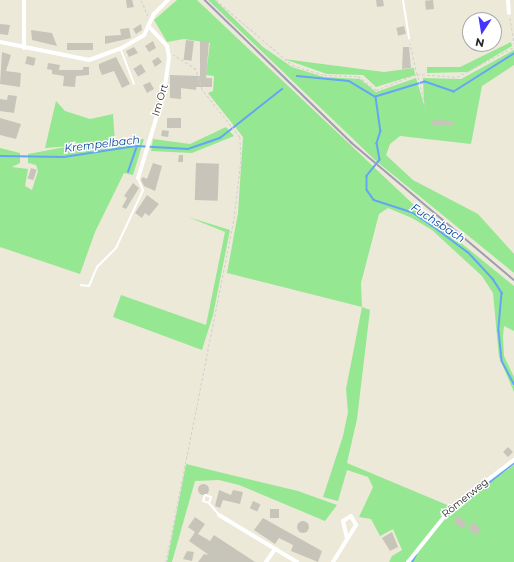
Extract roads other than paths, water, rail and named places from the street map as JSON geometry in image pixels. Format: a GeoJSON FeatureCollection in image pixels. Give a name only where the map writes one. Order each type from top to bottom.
{"type":"FeatureCollection","features":[{"type":"Feature","properties":{"kind":"street"},"geometry":{"type":"LineString","coordinates":[[24,0],[24,48]]}},
{"type":"Feature","properties":{"kind":"street"},"geometry":{"type":"LineString","coordinates":[[0,42],[89,60],[120,49],[150,28],[158,8],[168,0]]}},
{"type":"Feature","properties":{"kind":"street"},"geometry":{"type":"LineString","coordinates":[[508,0],[509,13]]}},
{"type":"Feature","properties":{"kind":"street","name":"Im Ort"},"geometry":{"type":"LineString","coordinates":[[138,178],[164,93],[169,52],[160,36],[150,28]]}},
{"type":"Feature","properties":{"kind":"street","name":"Römerweg"},"geometry":{"type":"LineString","coordinates":[[408,562],[452,507],[514,460]]}},
{"type":"Feature","properties":{"kind":"street"},"geometry":{"type":"LineString","coordinates":[[219,515],[297,562]]}},
{"type":"Feature","properties":{"kind":"street"},"geometry":{"type":"LineString","coordinates":[[333,562],[356,525],[351,516],[343,521],[347,539]]}},
{"type":"Feature","properties":{"kind":"street"},"geometry":{"type":"LineString","coordinates":[[266,562],[275,548]]}},
{"type":"Feature","properties":{"kind":"lane"},"geometry":{"type":"LineString","coordinates":[[403,0],[409,39]]}},
{"type":"Feature","properties":{"kind":"lane"},"geometry":{"type":"LineString","coordinates":[[120,49],[134,84]]}},
{"type":"Feature","properties":{"kind":"lane"},"geometry":{"type":"LineString","coordinates":[[80,285],[88,286],[98,267],[116,248],[143,190],[138,178]]}},
{"type":"Feature","properties":{"kind":"lane"},"geometry":{"type":"LineString","coordinates":[[209,503],[210,497],[205,495],[203,501],[209,503],[219,515]]}},
{"type":"Feature","properties":{"kind":"waterway","name":"Fuchsbach"},"geometry":{"type":"LineString","coordinates":[[514,54],[454,92],[425,82],[376,97],[381,131],[377,143],[380,160],[367,176],[367,190],[374,200],[412,212],[468,252],[493,279],[502,293],[499,331],[502,361],[514,384]]}},
{"type":"Feature","properties":{"kind":"waterway","name":"Krempelbach"},"geometry":{"type":"LineString","coordinates":[[297,76],[349,81],[376,97]]}},
{"type":"Feature","properties":{"kind":"waterway","name":"Krempelbach"},"geometry":{"type":"LineString","coordinates":[[0,156],[64,157],[137,146],[188,149],[220,138],[282,89]]}},
{"type":"Feature","properties":{"kind":"waterway"},"geometry":{"type":"LineString","coordinates":[[128,172],[137,146]]}},
{"type":"Feature","properties":{"kind":"waterway","name":"Fuchsbach"},"geometry":{"type":"LineString","coordinates":[[448,515],[514,463]]}},
{"type":"Feature","properties":{"kind":"waterway","name":"Fuchsbach"},"geometry":{"type":"LineString","coordinates":[[412,562],[416,555]]}},
{"type":"Feature","properties":{"kind":"railway"},"geometry":{"type":"LineString","coordinates":[[205,0],[352,143],[514,280]]}}]}
